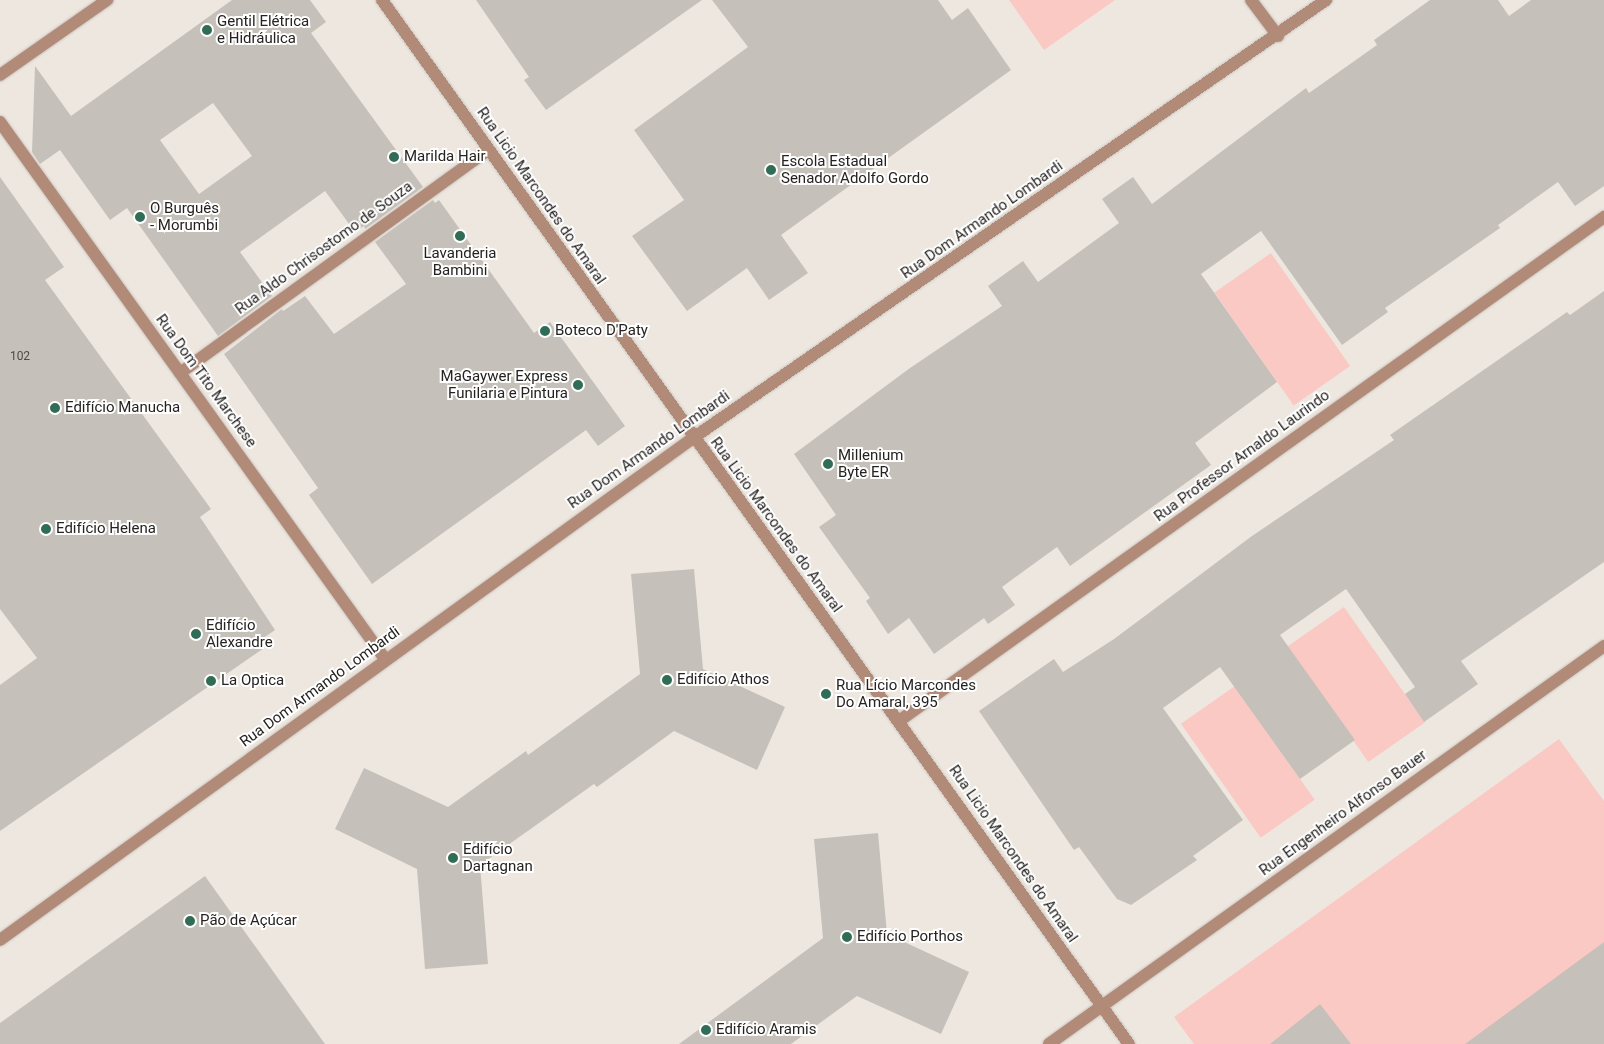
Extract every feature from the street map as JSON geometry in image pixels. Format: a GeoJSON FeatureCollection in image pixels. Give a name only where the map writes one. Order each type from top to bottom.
{"type":"FeatureCollection","features":[{"type":"Feature","properties":{"kind":"street"},"geometry":{"type":"LineString","coordinates":[[0,75],[107,0]]}},
{"type":"Feature","properties":{"kind":"street","name":"Rua Licio Marcondes do Amaral"},"geometry":{"type":"LineString","coordinates":[[382,0],[693,438],[899,721],[1129,1044]]}},
{"type":"Feature","properties":{"kind":"street"},"geometry":{"type":"LineString","coordinates":[[1251,0],[1278,36]]}},
{"type":"Feature","properties":{"kind":"street","name":"Rua Dom Armando Lombardi"},"geometry":{"type":"LineString","coordinates":[[0,940],[385,659],[693,438],[1278,36],[1326,0]]}},
{"type":"Feature","properties":{"kind":"street","name":"Rua Dom Tito Marchese"},"geometry":{"type":"LineString","coordinates":[[0,122],[385,659]]}},
{"type":"Feature","properties":{"kind":"street","name":"Rua Aldo Chrisostomo de Souza"},"geometry":{"type":"LineString","coordinates":[[180,373],[488,150]]}},
{"type":"Feature","properties":{"kind":"street","name":"Rua Professor Arnaldo Laurindo"},"geometry":{"type":"LineString","coordinates":[[899,721],[1604,217]]}},
{"type":"Feature","properties":{"kind":"street","name":"Rua Engenheiro Alfonso Bauer"},"geometry":{"type":"LineString","coordinates":[[1049,1044],[1604,646]]}},
{"type":"Feature","properties":{"kind":"shaded area"},"geometry":{"type":"Polygon","coordinates":[[[1009,0],[1115,0],[1044,50],[1009,0]]]}},
{"type":"Feature","properties":{"kind":"shaded area"},"geometry":{"type":"Polygon","coordinates":[[[1271,253],[1350,366],[1294,406],[1214,293],[1271,253]]]}},
{"type":"Feature","properties":{"kind":"shaded area"},"geometry":{"type":"Polygon","coordinates":[[[1344,607],[1425,723],[1368,762],[1287,647],[1344,607]]]}},
{"type":"Feature","properties":{"kind":"shaded area"},"geometry":{"type":"Polygon","coordinates":[[[1235,686],[1315,800],[1261,838],[1181,724],[1235,686]]]}},
{"type":"Feature","properties":{"kind":"shaded area"},"geometry":{"type":"Polygon","coordinates":[[[1559,739],[1604,801],[1604,1044],[1194,1044],[1174,1017],[1559,739]]]}},
{"type":"Feature","properties":{"kind":"building"},"geometry":{"type":"Polygon","coordinates":[[[232,0],[310,0],[326,22],[311,33],[423,187],[365,229],[364,226],[355,232],[325,191],[240,252],[272,296],[218,336],[127,208],[110,220],[60,150],[40,164],[32,152],[35,66],[71,116],[232,0]],[[213,103],[160,140],[199,194],[252,156],[213,103]]]}},
{"type":"Feature","properties":{"kind":"building"},"geometry":{"type":"Polygon","coordinates":[[[476,0],[702,0],[546,110],[524,80],[529,77],[476,0]]]}},
{"type":"Feature","properties":{"kind":"building"},"geometry":{"type":"Polygon","coordinates":[[[712,0],[938,0],[952,20],[968,8],[1011,70],[781,235],[808,273],[769,300],[747,268],[687,311],[632,236],[684,200],[634,130],[748,47],[712,0]]]}},
{"type":"Feature","properties":{"kind":"building"},"geometry":{"type":"Polygon","coordinates":[[[1430,0],[1498,0],[1509,16],[1531,0],[1604,0],[1604,186],[1575,206],[1558,182],[1498,225],[1500,228],[1385,308],[1388,312],[1342,345],[1261,231],[1201,274],[1277,382],[1195,443],[1211,465],[1070,566],[1057,547],[1002,587],[1015,605],[988,624],[984,618],[934,654],[909,618],[888,634],[866,601],[870,598],[819,527],[836,515],[794,454],[910,368],[1002,306],[988,286],[1023,261],[1038,282],[1119,223],[1102,199],[1133,177],[1152,204],[1306,88],[1309,93],[1377,45],[1374,40],[1430,0]]]}},
{"type":"Feature","properties":{"kind":"building"},"geometry":{"type":"Polygon","coordinates":[[[0,177],[64,267],[45,280],[211,509],[200,517],[275,630],[259,641],[264,648],[0,831],[0,685],[37,658],[0,609],[0,177]]]}},
{"type":"Feature","properties":{"kind":"building"},"geometry":{"type":"Polygon","coordinates":[[[433,200],[435,203],[439,200],[534,333],[550,322],[625,426],[598,446],[586,430],[372,584],[309,495],[318,488],[224,354],[282,309],[283,311],[305,296],[334,334],[406,284],[375,242],[433,200]]]}},
{"type":"Feature","properties":{"kind":"building"},"geometry":{"type":"Polygon","coordinates":[[[1604,291],[1604,562],[1461,661],[1478,684],[1424,722],[1405,694],[1415,687],[1346,589],[1280,635],[1355,740],[1300,779],[1220,667],[1163,708],[1243,820],[1193,856],[1197,860],[1131,905],[1117,899],[1079,847],[1074,850],[979,711],[1054,659],[1063,672],[1114,639],[1252,536],[1394,440],[1390,435],[1567,312],[1570,315],[1604,291]]]}},
{"type":"Feature","properties":{"kind":"building"},"geometry":{"type":"Polygon","coordinates":[[[694,569],[703,669],[785,707],[757,770],[674,731],[597,787],[594,784],[480,865],[488,964],[425,969],[417,869],[335,829],[364,768],[448,807],[526,751],[528,755],[640,674],[631,574],[694,569]]]}},
{"type":"Feature","properties":{"kind":"building","name":"Edifício Porthos"},"geometry":{"type":"Polygon","coordinates":[[[878,833],[887,934],[969,972],[941,1034],[857,996],[791,1044],[679,1044],[823,938],[814,839],[878,833]]]}},
{"type":"Feature","properties":{"kind":"building","name":"Pão de Açúcar"},"geometry":{"type":"Polygon","coordinates":[[[205,876],[325,1044],[0,1044],[0,1023],[205,876]]]}},
{"type":"Feature","properties":{"kind":"building"},"geometry":{"type":"Polygon","coordinates":[[[1604,942],[1604,1044],[1465,1044],[1604,942]]]}},
{"type":"Feature","properties":{"kind":"building"},"geometry":{"type":"Polygon","coordinates":[[[1320,1004],[1351,1044],[1270,1044],[1320,1004]]]}},
{"type":"Feature","properties":{"kind":"place","name":"Gentil Elétrica e Hidráulica"},"geometry":{"type":"Point","coordinates":[207,30]}},
{"type":"Feature","properties":{"kind":"place","name":"Marilda Hair"},"geometry":{"type":"Point","coordinates":[394,157]}},
{"type":"Feature","properties":{"kind":"place","name":"Escola Estadual Senador Adolfo Gordo"},"geometry":{"type":"Point","coordinates":[771,170]}},
{"type":"Feature","properties":{"kind":"place","name":"O Burguês - Morumbi"},"geometry":{"type":"Point","coordinates":[140,217]}},
{"type":"Feature","properties":{"kind":"place","name":"Lavanderia Bambini"},"geometry":{"type":"Point","coordinates":[460,236]}},
{"type":"Feature","properties":{"kind":"place","name":"Boteco D'Paty"},"geometry":{"type":"Point","coordinates":[545,331]}},
{"type":"Feature","properties":{"kind":"place","name":"MaGaywer Express Funilaria e Pintura"},"geometry":{"type":"Point","coordinates":[578,385]}},
{"type":"Feature","properties":{"kind":"place","name":"Edifício Manucha"},"geometry":{"type":"Point","coordinates":[55,408]}},
{"type":"Feature","properties":{"kind":"place","name":"Millenium Byte ER"},"geometry":{"type":"Point","coordinates":[828,464]}},
{"type":"Feature","properties":{"kind":"place","name":"Edifício Helena"},"geometry":{"type":"Point","coordinates":[46,529]}},
{"type":"Feature","properties":{"kind":"place","name":"Edifício Alexandre"},"geometry":{"type":"Point","coordinates":[196,634]}},
{"type":"Feature","properties":{"kind":"place","name":"Edifício Athos"},"geometry":{"type":"Point","coordinates":[667,680]}},
{"type":"Feature","properties":{"kind":"place","name":"La Optica"},"geometry":{"type":"Point","coordinates":[211,681]}},
{"type":"Feature","properties":{"kind":"place","name":"Rua Lício Marcondes Do Amaral, 395"},"geometry":{"type":"Point","coordinates":[826,694]}},
{"type":"Feature","properties":{"kind":"place","name":"Edifício Dartagnan"},"geometry":{"type":"Point","coordinates":[453,858]}},
{"type":"Feature","properties":{"kind":"place","name":"Pão de Açúcar"},"geometry":{"type":"Point","coordinates":[190,921]}},
{"type":"Feature","properties":{"kind":"place","name":"Edifício Porthos"},"geometry":{"type":"Point","coordinates":[847,937]}},
{"type":"Feature","properties":{"kind":"place","name":"Edifício Aramis"},"geometry":{"type":"Point","coordinates":[706,1030]}}]}
